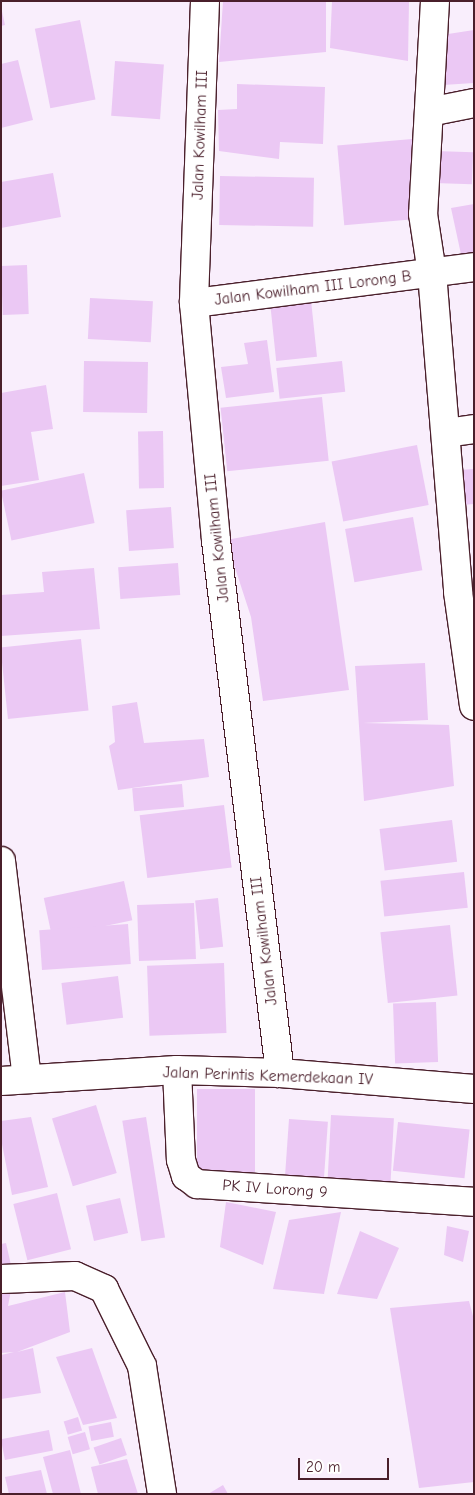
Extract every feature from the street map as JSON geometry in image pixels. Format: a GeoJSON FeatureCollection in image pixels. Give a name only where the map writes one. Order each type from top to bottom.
{"type":"FeatureCollection","features":[{"type":"Feature","properties":{"kind":"street","name":"Jalan Kowilham III"},"geometry":{"type":"LineString","coordinates":[[206,1],[194,303],[216,541],[280,1073]]}},
{"type":"Feature","properties":{"kind":"street"},"geometry":{"type":"LineString","coordinates":[[434,1],[422,214],[432,273],[446,433],[466,591],[474,706]]}},
{"type":"Feature","properties":{"kind":"street"},"geometry":{"type":"LineString","coordinates":[[429,112],[474,104]]}},
{"type":"Feature","properties":{"kind":"street","name":"Jalan Kowilham III Lorong B"},"geometry":{"type":"LineString","coordinates":[[194,303],[474,267]]}},
{"type":"Feature","properties":{"kind":"street"},"geometry":{"type":"LineString","coordinates":[[446,433],[474,429]]}},
{"type":"Feature","properties":{"kind":"street"},"geometry":{"type":"LineString","coordinates":[[1,861],[14,1080]]}},
{"type":"Feature","properties":{"kind":"street","name":"Jalan Perintis Kemerdekaan IV"},"geometry":{"type":"LineString","coordinates":[[14,1080],[177,1070],[280,1073],[474,1089]]}},
{"type":"Feature","properties":{"kind":"street","name":"PK IV Lorong 9"},"geometry":{"type":"LineString","coordinates":[[177,1070],[181,1160],[186,1176],[197,1184],[474,1202]]}},
{"type":"Feature","properties":{"kind":"street"},"geometry":{"type":"LineString","coordinates":[[1,1279],[75,1276],[104,1288],[142,1366],[162,1494]]}},
{"type":"Feature","properties":{"kind":"building"},"geometry":{"type":"Polygon","coordinates":[[[223,1],[326,1],[326,52],[219,62],[223,1]]]}},
{"type":"Feature","properties":{"kind":"building"},"geometry":{"type":"Polygon","coordinates":[[[332,1],[409,1],[408,61],[330,48],[332,1]]]}},
{"type":"Feature","properties":{"kind":"building"},"geometry":{"type":"Polygon","coordinates":[[[1,7],[5,25],[1,26],[1,7]]]}},
{"type":"Feature","properties":{"kind":"building"},"geometry":{"type":"Polygon","coordinates":[[[80,20],[95,100],[50,108],[35,29],[80,20]]]}},
{"type":"Feature","properties":{"kind":"building"},"geometry":{"type":"Polygon","coordinates":[[[474,30],[474,83],[443,85],[435,36],[474,30]]]}},
{"type":"Feature","properties":{"kind":"building"},"geometry":{"type":"Polygon","coordinates":[[[18,60],[33,120],[1,128],[1,64],[18,60]]]}},
{"type":"Feature","properties":{"kind":"building"},"geometry":{"type":"Polygon","coordinates":[[[115,61],[164,64],[160,119],[111,116],[115,61]]]}},
{"type":"Feature","properties":{"kind":"building"},"geometry":{"type":"Polygon","coordinates":[[[237,84],[325,87],[323,144],[280,142],[279,159],[219,151],[218,110],[237,109],[237,84]]]}},
{"type":"Feature","properties":{"kind":"building"},"geometry":{"type":"Polygon","coordinates":[[[412,139],[419,219],[344,225],[337,146],[412,139]]]}},
{"type":"Feature","properties":{"kind":"building"},"geometry":{"type":"Polygon","coordinates":[[[435,151],[473,152],[472,184],[434,183],[435,151]]]}},
{"type":"Feature","properties":{"kind":"building"},"geometry":{"type":"Polygon","coordinates":[[[53,173],[61,217],[1,228],[1,182],[53,173]]]}},
{"type":"Feature","properties":{"kind":"building"},"geometry":{"type":"Polygon","coordinates":[[[220,176],[314,178],[313,227],[219,225],[220,176]]]}},
{"type":"Feature","properties":{"kind":"building"},"geometry":{"type":"Polygon","coordinates":[[[474,204],[474,257],[462,259],[451,208],[474,204]]]}},
{"type":"Feature","properties":{"kind":"building"},"geometry":{"type":"Polygon","coordinates":[[[27,265],[29,314],[3,315],[1,266],[27,265]]]}},
{"type":"Feature","properties":{"kind":"building"},"geometry":{"type":"Polygon","coordinates":[[[90,298],[153,301],[151,342],[88,339],[90,298]]]}},
{"type":"Feature","properties":{"kind":"building"},"geometry":{"type":"Polygon","coordinates":[[[311,300],[317,357],[276,361],[270,304],[311,300]]]}},
{"type":"Feature","properties":{"kind":"building"},"geometry":{"type":"Polygon","coordinates":[[[267,340],[274,392],[226,398],[221,367],[248,364],[244,343],[267,340]]]}},
{"type":"Feature","properties":{"kind":"building"},"geometry":{"type":"Polygon","coordinates":[[[84,361],[148,362],[147,413],[83,412],[84,361]]]}},
{"type":"Feature","properties":{"kind":"building"},"geometry":{"type":"Polygon","coordinates":[[[342,361],[345,392],[280,399],[276,368],[342,361]]]}},
{"type":"Feature","properties":{"kind":"building"},"geometry":{"type":"Polygon","coordinates":[[[46,385],[53,429],[31,432],[39,480],[1,486],[1,393],[46,385]]]}},
{"type":"Feature","properties":{"kind":"building"},"geometry":{"type":"Polygon","coordinates":[[[322,397],[329,461],[227,471],[221,408],[322,397]]]}},
{"type":"Feature","properties":{"kind":"building"},"geometry":{"type":"Polygon","coordinates":[[[138,431],[163,431],[164,488],[139,488],[138,431]]]}},
{"type":"Feature","properties":{"kind":"building"},"geometry":{"type":"Polygon","coordinates":[[[417,445],[429,505],[343,521],[332,462],[417,445]]]}},
{"type":"Feature","properties":{"kind":"building"},"geometry":{"type":"Polygon","coordinates":[[[474,469],[474,504],[462,505],[459,470],[474,469]]]}},
{"type":"Feature","properties":{"kind":"building"},"geometry":{"type":"Polygon","coordinates":[[[84,473],[95,523],[11,541],[1,491],[84,473]]]}},
{"type":"Feature","properties":{"kind":"building"},"geometry":{"type":"Polygon","coordinates":[[[171,507],[174,548],[129,551],[126,510],[171,507]]]}},
{"type":"Feature","properties":{"kind":"building"},"geometry":{"type":"Polygon","coordinates":[[[413,517],[422,570],[354,582],[345,529],[413,517]]]}},
{"type":"Feature","properties":{"kind":"building"},"geometry":{"type":"Polygon","coordinates":[[[325,522],[349,690],[263,701],[251,617],[226,540],[325,522]]]}},
{"type":"Feature","properties":{"kind":"building"},"geometry":{"type":"Polygon","coordinates":[[[178,563],[180,595],[120,599],[118,567],[178,563]]]}},
{"type":"Feature","properties":{"kind":"building"},"geometry":{"type":"Polygon","coordinates":[[[94,568],[100,629],[1,636],[1,595],[44,592],[42,572],[94,568]]]}},
{"type":"Feature","properties":{"kind":"building"},"geometry":{"type":"Polygon","coordinates":[[[81,639],[89,711],[8,719],[1,647],[81,639]]]}},
{"type":"Feature","properties":{"kind":"building"},"geometry":{"type":"Polygon","coordinates":[[[425,663],[428,720],[363,723],[449,725],[454,786],[364,801],[355,666],[425,663]]]}},
{"type":"Feature","properties":{"kind":"building"},"geometry":{"type":"Polygon","coordinates":[[[137,702],[144,743],[204,739],[209,777],[118,790],[109,746],[115,742],[112,706],[137,702]]]}},
{"type":"Feature","properties":{"kind":"building"},"geometry":{"type":"Polygon","coordinates":[[[182,784],[184,807],[134,811],[132,788],[182,784]]]}},
{"type":"Feature","properties":{"kind":"building"},"geometry":{"type":"Polygon","coordinates":[[[224,805],[232,868],[147,878],[140,815],[224,805]]]}},
{"type":"Feature","properties":{"kind":"building"},"geometry":{"type":"Polygon","coordinates":[[[452,820],[457,862],[385,871],[380,829],[452,820]]]}},
{"type":"Feature","properties":{"kind":"building"},"geometry":{"type":"Polygon","coordinates":[[[464,872],[468,908],[384,917],[380,881],[464,872]]]}},
{"type":"Feature","properties":{"kind":"building"},"geometry":{"type":"Polygon","coordinates":[[[124,881],[132,920],[52,937],[44,898],[124,881]]]}},
{"type":"Feature","properties":{"kind":"building"},"geometry":{"type":"Polygon","coordinates":[[[218,898],[223,947],[200,949],[195,900],[218,898]]]}},
{"type":"Feature","properties":{"kind":"building"},"geometry":{"type":"Polygon","coordinates":[[[194,903],[196,959],[139,961],[137,905],[194,903]]]}},
{"type":"Feature","properties":{"kind":"building"},"geometry":{"type":"Polygon","coordinates":[[[128,924],[131,964],[42,970],[39,930],[128,924]]]}},
{"type":"Feature","properties":{"kind":"building"},"geometry":{"type":"Polygon","coordinates":[[[450,925],[457,996],[388,1003],[380,932],[450,925]]]}},
{"type":"Feature","properties":{"kind":"building"},"geometry":{"type":"Polygon","coordinates":[[[224,963],[226,1033],[149,1036],[147,966],[224,963]]]}},
{"type":"Feature","properties":{"kind":"building"},"geometry":{"type":"Polygon","coordinates":[[[118,976],[123,1018],[67,1025],[61,983],[118,976]]]}},
{"type":"Feature","properties":{"kind":"building"},"geometry":{"type":"Polygon","coordinates":[[[436,1002],[438,1062],[395,1063],[393,1004],[436,1002]]]}},
{"type":"Feature","properties":{"kind":"building"},"geometry":{"type":"Polygon","coordinates":[[[197,1089],[255,1089],[255,1172],[197,1172],[197,1089]]]}},
{"type":"Feature","properties":{"kind":"building"},"geometry":{"type":"Polygon","coordinates":[[[96,1105],[117,1173],[73,1186],[52,1118],[96,1105]]]}},
{"type":"Feature","properties":{"kind":"building"},"geometry":{"type":"Polygon","coordinates":[[[331,1115],[394,1118],[390,1187],[327,1184],[331,1115]]]}},
{"type":"Feature","properties":{"kind":"building"},"geometry":{"type":"Polygon","coordinates":[[[31,1117],[48,1187],[12,1195],[1,1139],[1,1121],[31,1117]]]}},
{"type":"Feature","properties":{"kind":"building"},"geometry":{"type":"Polygon","coordinates":[[[146,1117],[165,1237],[141,1241],[122,1121],[146,1117]]]}},
{"type":"Feature","properties":{"kind":"building"},"geometry":{"type":"Polygon","coordinates":[[[289,1119],[328,1122],[323,1188],[284,1185],[289,1119]]]}},
{"type":"Feature","properties":{"kind":"building"},"geometry":{"type":"Polygon","coordinates":[[[398,1122],[470,1130],[464,1178],[393,1171],[398,1122]]]}},
{"type":"Feature","properties":{"kind":"building"},"geometry":{"type":"Polygon","coordinates":[[[57,1193],[71,1249],[27,1260],[13,1204],[57,1193]]]}},
{"type":"Feature","properties":{"kind":"building"},"geometry":{"type":"Polygon","coordinates":[[[120,1198],[128,1233],[94,1241],[86,1206],[120,1198]]]}},
{"type":"Feature","properties":{"kind":"building"},"geometry":{"type":"Polygon","coordinates":[[[226,1202],[276,1212],[263,1265],[220,1247],[226,1202]]]}},
{"type":"Feature","properties":{"kind":"building"},"geometry":{"type":"Polygon","coordinates":[[[341,1212],[324,1294],[273,1289],[289,1220],[341,1212]]]}},
{"type":"Feature","properties":{"kind":"building"},"geometry":{"type":"Polygon","coordinates":[[[447,1226],[469,1231],[463,1262],[444,1255],[447,1226]]]}},
{"type":"Feature","properties":{"kind":"building"},"geometry":{"type":"Polygon","coordinates":[[[360,1231],[399,1248],[377,1299],[337,1294],[360,1231]]]}},
{"type":"Feature","properties":{"kind":"building"},"geometry":{"type":"Polygon","coordinates":[[[6,1243],[13,1274],[1,1277],[1,1244],[6,1243]]]}},
{"type":"Feature","properties":{"kind":"building"},"geometry":{"type":"Polygon","coordinates":[[[12,1285],[8,1306],[65,1292],[70,1332],[17,1352],[33,1348],[41,1393],[1,1399],[1,1355],[14,1352],[1,1353],[1,1287],[12,1285]]]}},
{"type":"Feature","properties":{"kind":"building"},"geometry":{"type":"Polygon","coordinates":[[[469,1301],[474,1320],[474,1482],[419,1488],[390,1308],[469,1301]]]}},
{"type":"Feature","properties":{"kind":"building"},"geometry":{"type":"Polygon","coordinates":[[[92,1348],[117,1418],[83,1425],[56,1357],[92,1348]]]}},
{"type":"Feature","properties":{"kind":"building"},"geometry":{"type":"Polygon","coordinates":[[[78,1417],[82,1430],[68,1435],[64,1421],[78,1417]]]}},
{"type":"Feature","properties":{"kind":"building"},"geometry":{"type":"Polygon","coordinates":[[[111,1422],[114,1437],[91,1441],[88,1426],[111,1422]]]}},
{"type":"Feature","properties":{"kind":"building"},"geometry":{"type":"Polygon","coordinates":[[[49,1430],[53,1451],[5,1460],[1,1439],[49,1430]]]}},
{"type":"Feature","properties":{"kind":"building"},"geometry":{"type":"Polygon","coordinates":[[[85,1432],[90,1449],[73,1454],[68,1437],[85,1432]]]}},
{"type":"Feature","properties":{"kind":"building"},"geometry":{"type":"Polygon","coordinates":[[[121,1438],[127,1455],[99,1464],[94,1447],[121,1438]]]}},
{"type":"Feature","properties":{"kind":"building"},"geometry":{"type":"Polygon","coordinates":[[[70,1450],[81,1494],[53,1494],[43,1457],[70,1450]]]}},
{"type":"Feature","properties":{"kind":"building"},"geometry":{"type":"Polygon","coordinates":[[[127,1459],[138,1494],[98,1494],[91,1467],[127,1459]]]}},
{"type":"Feature","properties":{"kind":"building"},"geometry":{"type":"Polygon","coordinates":[[[41,1470],[47,1494],[9,1494],[5,1477],[41,1470]]]}},
{"type":"Feature","properties":{"kind":"building"},"geometry":{"type":"Polygon","coordinates":[[[223,1485],[228,1494],[208,1494],[223,1485]]]}}]}
